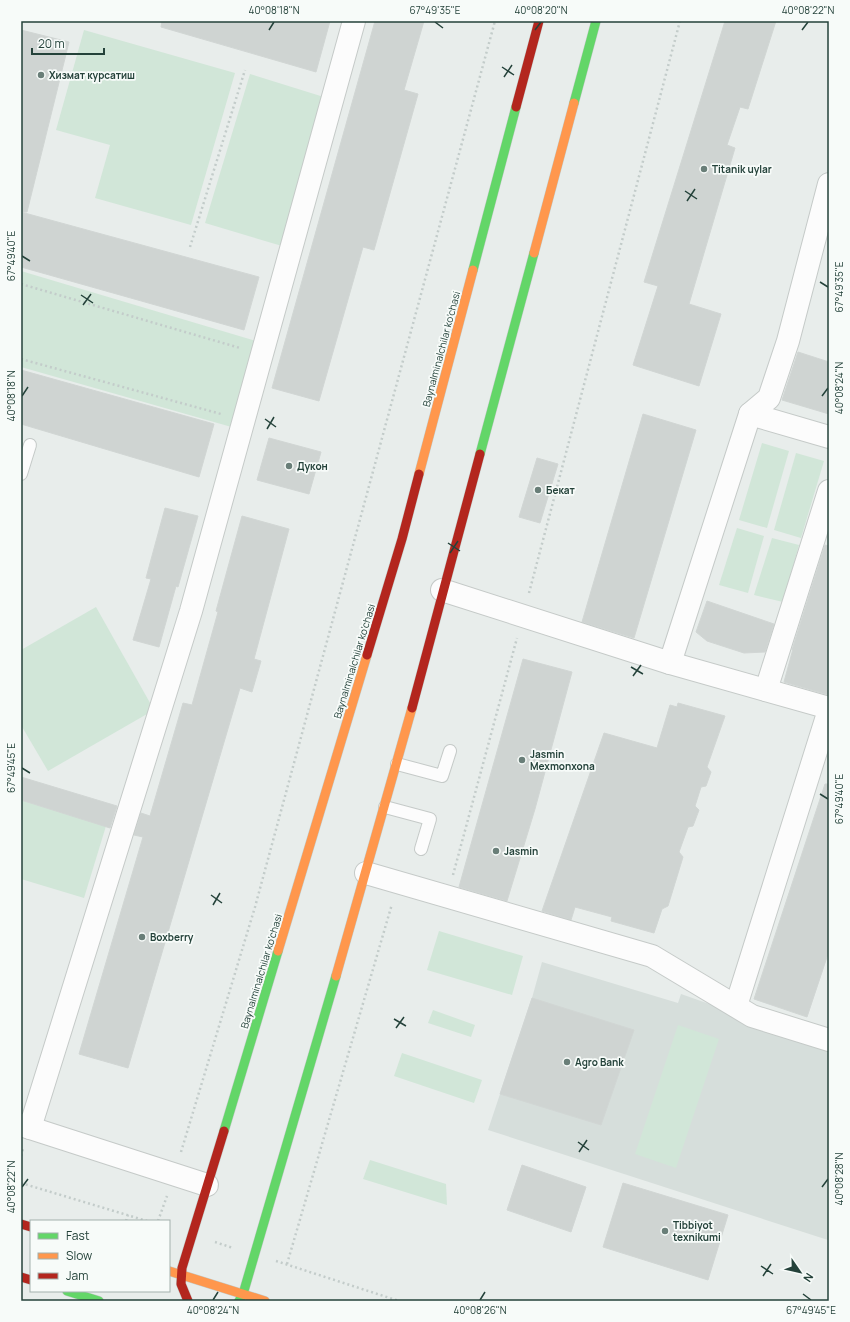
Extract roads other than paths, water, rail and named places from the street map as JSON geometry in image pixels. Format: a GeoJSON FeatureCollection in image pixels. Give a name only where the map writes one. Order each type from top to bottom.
{"type":"FeatureCollection","features":[{"type":"Feature","properties":{"kind":"main road","name":"Baynalminalchilar ko’chasi"},"geometry":{"type":"LineString","coordinates":[[173,1294],[193,1235],[402,540],[539,21]]}},
{"type":"Feature","properties":{"kind":"main road"},"geometry":{"type":"LineString","coordinates":[[241,1297],[397,764],[442,590],[596,21]]}},
{"type":"Feature","properties":{"kind":"main road"},"geometry":{"type":"LineString","coordinates":[[170,1271],[241,1297],[264,1301]]}},
{"type":"Feature","properties":{"kind":"main road"},"geometry":{"type":"LineString","coordinates":[[180,1274],[182,1287],[188,1301]]}},
{"type":"Feature","properties":{"kind":"main road"},"geometry":{"type":"LineString","coordinates":[[70,1292],[99,1301]]}},
{"type":"Feature","properties":{"kind":"street"},"geometry":{"type":"LineString","coordinates":[[207,1186],[26,1126],[191,612],[354,21]]}},
{"type":"Feature","properties":{"kind":"street"},"geometry":{"type":"LineString","coordinates":[[670,663],[750,414],[769,398],[788,341],[829,184]]}},
{"type":"Feature","properties":{"kind":"street"},"geometry":{"type":"LineString","coordinates":[[750,414],[829,437]]}},
{"type":"Feature","properties":{"kind":"street"},"geometry":{"type":"LineString","coordinates":[[766,690],[829,491]]}},
{"type":"Feature","properties":{"kind":"street"},"geometry":{"type":"LineString","coordinates":[[442,590],[670,663],[829,709],[736,1006]]}},
{"type":"Feature","properties":{"kind":"street"},"geometry":{"type":"LineString","coordinates":[[366,873],[652,956],[752,1016],[829,1040]]}},
{"type":"Feature","properties":{"kind":"lane"},"geometry":{"type":"LineString","coordinates":[[21,474],[30,446]]}},
{"type":"Feature","properties":{"kind":"lane"},"geometry":{"type":"LineString","coordinates":[[397,764],[442,776],[450,751]]}},
{"type":"Feature","properties":{"kind":"lane"},"geometry":{"type":"LineString","coordinates":[[385,807],[430,819],[421,849]]}},
{"type":"Feature","properties":{"kind":"place","name":"Хизмат курсатиш"},"geometry":{"type":"Point","coordinates":[41,75]}},
{"type":"Feature","properties":{"kind":"place","name":"Titanik uylar"},"geometry":{"type":"Point","coordinates":[704,169]}},
{"type":"Feature","properties":{"kind":"place","name":"Дукон"},"geometry":{"type":"Point","coordinates":[289,466]}},
{"type":"Feature","properties":{"kind":"place","name":"Бекат"},"geometry":{"type":"Point","coordinates":[538,490]}},
{"type":"Feature","properties":{"kind":"place","name":"Jasmin Mexmonxona"},"geometry":{"type":"Point","coordinates":[522,760]}},
{"type":"Feature","properties":{"kind":"place","name":"Jasmin"},"geometry":{"type":"Point","coordinates":[496,851]}},
{"type":"Feature","properties":{"kind":"place","name":"Boxberry"},"geometry":{"type":"Point","coordinates":[142,937]}},
{"type":"Feature","properties":{"kind":"place","name":"Agro Bank"},"geometry":{"type":"Point","coordinates":[567,1062]}},
{"type":"Feature","properties":{"kind":"place","name":"Tibbiyot texnikumi"},"geometry":{"type":"Point","coordinates":[665,1231]}}]}
